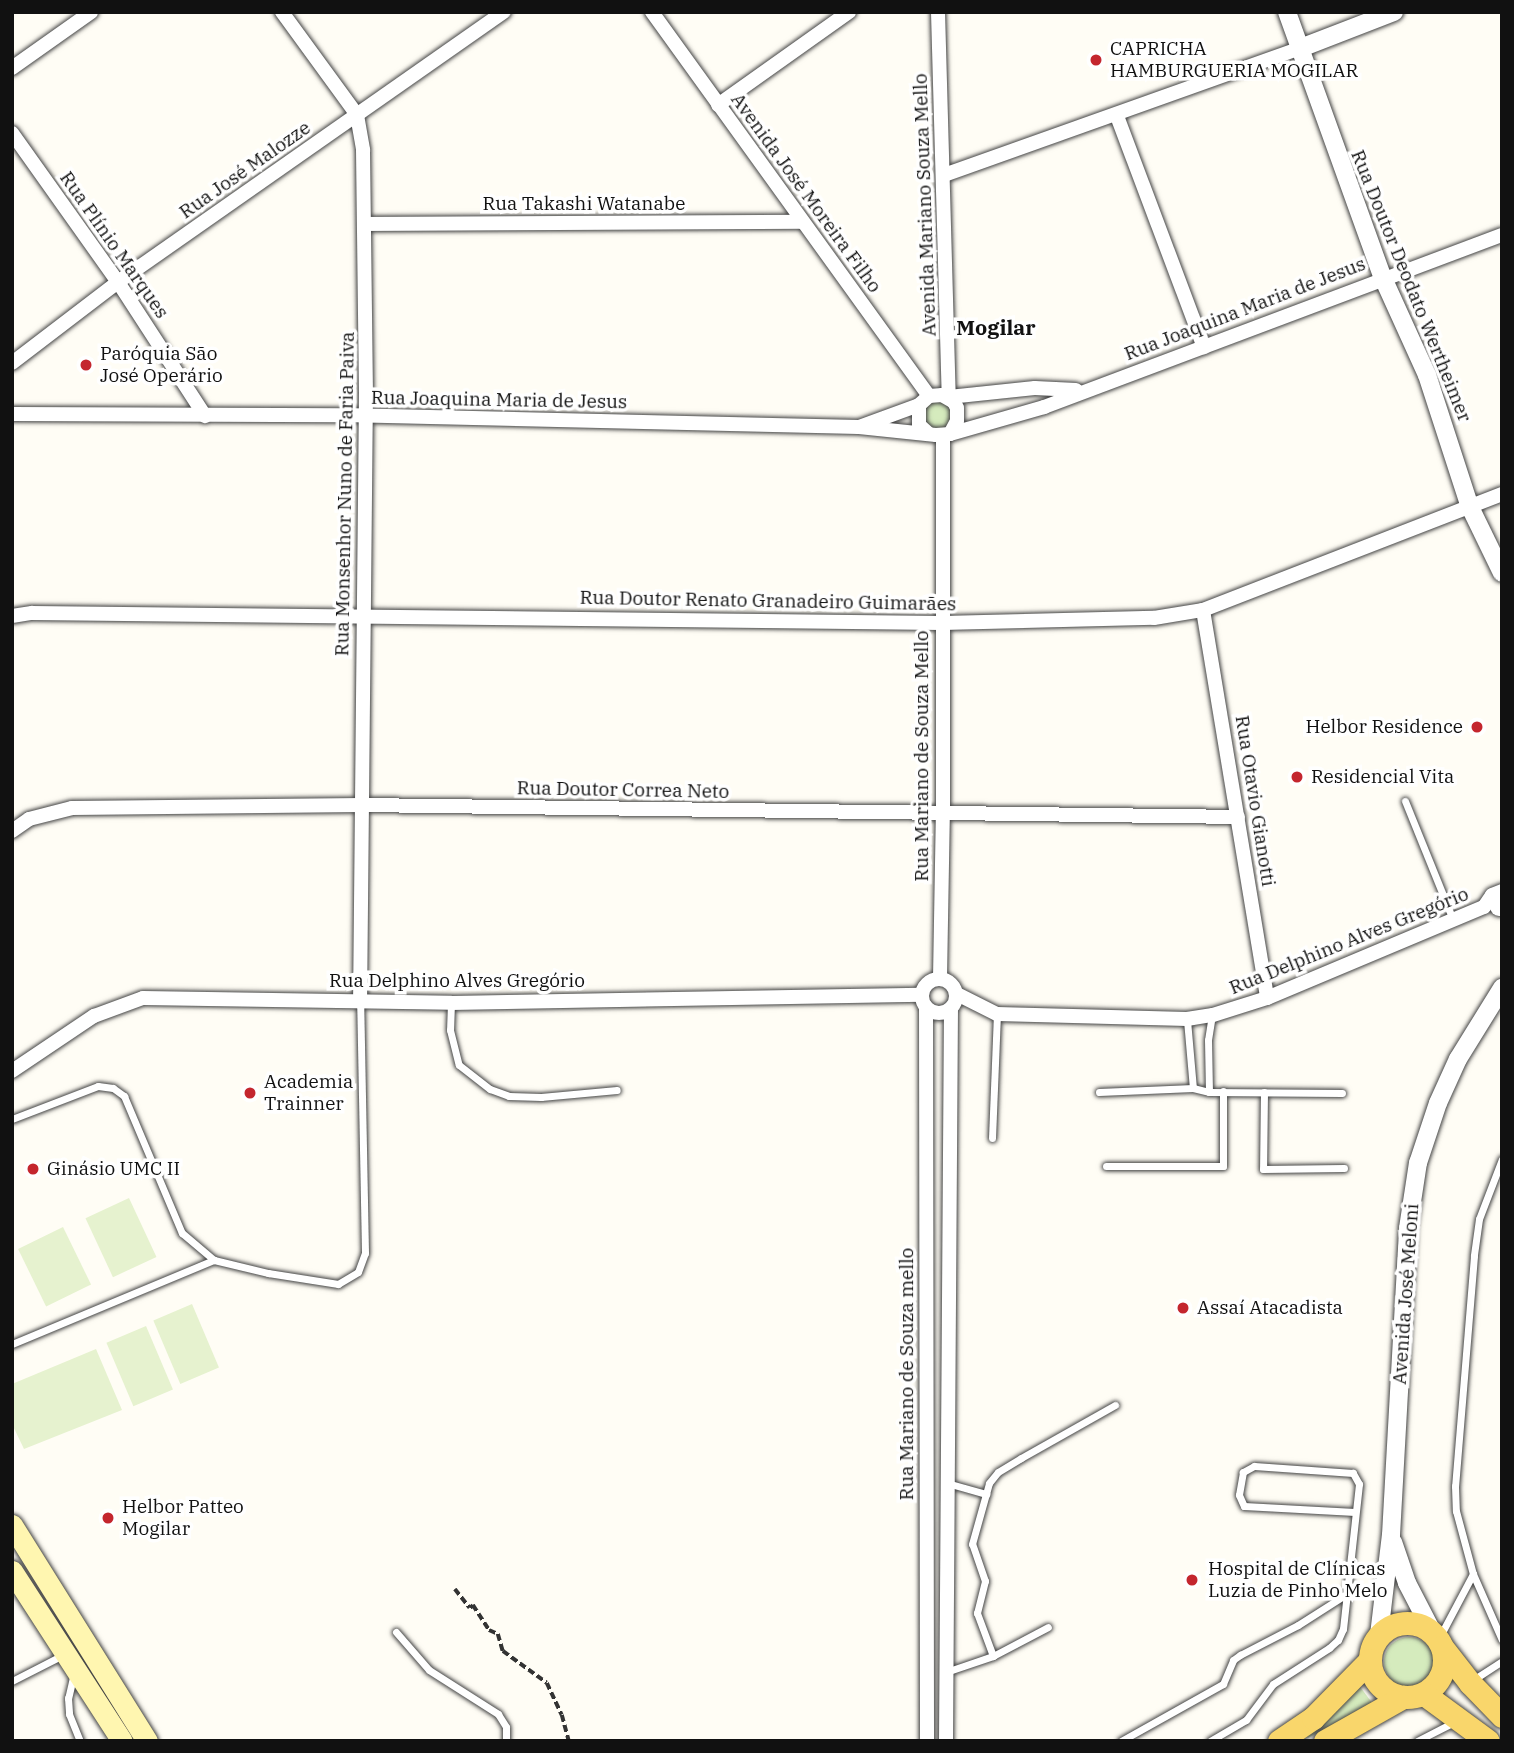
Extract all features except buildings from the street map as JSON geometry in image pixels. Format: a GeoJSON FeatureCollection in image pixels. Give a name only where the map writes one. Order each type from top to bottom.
{"type":"FeatureCollection","features":[{"type":"Feature","properties":{"kind":"main road"},"geometry":{"type":"LineString","coordinates":[[12,1525],[147,1741]]}},
{"type":"Feature","properties":{"kind":"main road"},"geometry":{"type":"LineString","coordinates":[[12,1571],[121,1741]]}},
{"type":"Feature","properties":{"kind":"main road"},"geometry":{"type":"LineString","coordinates":[[1325,1741],[1414,1695],[1440,1678],[1444,1656],[1438,1640],[1425,1628],[1401,1624],[1379,1635],[1370,1651],[1376,1681],[1393,1695],[1414,1695],[1461,1719],[1488,1741]]}},
{"type":"Feature","properties":{"kind":"main road","name":"Avenida José Meloni"},"geometry":{"type":"LineString","coordinates":[[1438,1640],[1470,1683],[1502,1716]]}},
{"type":"Feature","properties":{"kind":"main road"},"geometry":{"type":"LineString","coordinates":[[1279,1741],[1313,1718],[1370,1660]]}},
{"type":"Feature","properties":{"kind":"street"},"geometry":{"type":"LineString","coordinates":[[12,68],[91,12]]}},
{"type":"Feature","properties":{"kind":"street","name":"Rua Monsenhor Nuno de Faria Paiva"},"geometry":{"type":"LineString","coordinates":[[282,12],[357,115],[364,160],[366,224],[360,1002]]}},
{"type":"Feature","properties":{"kind":"street","name":"Rua José Malozze"},"geometry":{"type":"LineString","coordinates":[[12,363],[118,282],[504,12]]}},
{"type":"Feature","properties":{"kind":"street","name":"Avenida José Moreira Filho"},"geometry":{"type":"LineString","coordinates":[[652,12],[802,222],[924,400]]}},
{"type":"Feature","properties":{"kind":"street"},"geometry":{"type":"LineString","coordinates":[[718,105],[849,12]]}},
{"type":"Feature","properties":{"kind":"street","name":"Avenida Mariano Souza Mello"},"geometry":{"type":"LineString","coordinates":[[938,12],[949,397]]}},
{"type":"Feature","properties":{"kind":"street","name":"Rua Doutor Deodato Wertheimer"},"geometry":{"type":"LineString","coordinates":[[1287,12],[1298,50],[1383,278],[1427,375],[1470,506],[1502,573]]}},
{"type":"Feature","properties":{"kind":"street"},"geometry":{"type":"LineString","coordinates":[[944,175],[1117,116],[1394,12]]}},
{"type":"Feature","properties":{"kind":"street"},"geometry":{"type":"LineString","coordinates":[[1117,116],[1204,347]]}},
{"type":"Feature","properties":{"kind":"street","name":"Rua Plínio Marques"},"geometry":{"type":"LineString","coordinates":[[12,133],[118,282],[205,416]]}},
{"type":"Feature","properties":{"kind":"street","name":"Rua Takashi Watanabe"},"geometry":{"type":"LineString","coordinates":[[366,224],[802,222]]}},
{"type":"Feature","properties":{"kind":"street","name":"Rua Joaquina Maria de Jesus"},"geometry":{"type":"LineString","coordinates":[[12,414],[365,416],[859,427],[941,434],[1044,407],[1081,390],[1204,347],[1502,235]]}},
{"type":"Feature","properties":{"kind":"street","name":"Rua Joaquina Maria de Jesus"},"geometry":{"type":"LineString","coordinates":[[949,397],[1035,388],[1081,390]]}},
{"type":"Feature","properties":{"kind":"street"},"geometry":{"type":"LineString","coordinates":[[859,427],[924,400],[949,397],[954,402],[958,415],[941,434],[919,425],[924,400]]}},
{"type":"Feature","properties":{"kind":"street","name":"Rua Mariano de Souza Mello"},"geometry":{"type":"LineString","coordinates":[[940,978],[943,813],[941,434]]}},
{"type":"Feature","properties":{"kind":"street","name":"Rua Doutor Renato Granadeiro Guimarães"},"geometry":{"type":"LineString","coordinates":[[12,616],[32,613],[363,615],[942,623],[1154,618],[1203,610],[1502,494]]}},
{"type":"Feature","properties":{"kind":"street","name":"Rua Otavio Gianotti"},"geometry":{"type":"LineString","coordinates":[[1203,610],[1267,998]]}},
{"type":"Feature","properties":{"kind":"street","name":"Rua Doutor Correa Neto"},"geometry":{"type":"LineString","coordinates":[[12,831],[29,819],[72,808],[361,805],[1238,817]]}},
{"type":"Feature","properties":{"kind":"street","name":"Rua Delphino Alves Gregório"},"geometry":{"type":"LineString","coordinates":[[957,994],[997,1014],[1187,1019],[1213,1015],[1267,998],[1453,920],[1498,904]]}},
{"type":"Feature","properties":{"kind":"street"},"geometry":{"type":"LineString","coordinates":[[940,978],[951,983],[957,994],[951,1008],[938,1013],[924,1001],[927,983],[940,978]]}},
{"type":"Feature","properties":{"kind":"street","name":"Avenida José Meloni"},"geometry":{"type":"LineString","coordinates":[[1379,1635],[1391,1535],[1408,1228],[1418,1163],[1438,1103],[1458,1059],[1502,988]]}},
{"type":"Feature","properties":{"kind":"street","name":"Rua Delphino Alves Gregório"},"geometry":{"type":"LineString","coordinates":[[12,1071],[94,1016],[143,998],[451,1003],[924,1001]]}},
{"type":"Feature","properties":{"kind":"street","name":"Rua Mariano de Souza mello"},"geometry":{"type":"LineString","coordinates":[[924,1001],[927,1741]]}},
{"type":"Feature","properties":{"kind":"street","name":"Rua Mariano de Souza mello"},"geometry":{"type":"LineString","coordinates":[[946,1741],[951,1008]]}},
{"type":"Feature","properties":{"kind":"street","name":"Avenida José Meloni"},"geometry":{"type":"LineString","coordinates":[[1391,1535],[1407,1583],[1438,1640]]}},
{"type":"Feature","properties":{"kind":"lane"},"geometry":{"type":"LineString","coordinates":[[1405,802],[1453,920]]}},
{"type":"Feature","properties":{"kind":"lane"},"geometry":{"type":"LineString","coordinates":[[12,1119],[99,1086],[113,1088],[124,1096],[182,1233],[214,1260],[268,1273],[338,1284],[358,1272],[365,1253],[360,1002]]}},
{"type":"Feature","properties":{"kind":"lane"},"geometry":{"type":"LineString","coordinates":[[451,1003],[450,1030],[459,1065],[490,1088],[509,1096],[541,1097],[617,1090]]}},
{"type":"Feature","properties":{"kind":"lane"},"geometry":{"type":"LineString","coordinates":[[992,1138],[997,1014]]}},
{"type":"Feature","properties":{"kind":"lane"},"geometry":{"type":"LineString","coordinates":[[1209,1092],[1208,1040],[1213,1015]]}},
{"type":"Feature","properties":{"kind":"lane"},"geometry":{"type":"LineString","coordinates":[[1187,1019],[1193,1088]]}},
{"type":"Feature","properties":{"kind":"lane"},"geometry":{"type":"LineString","coordinates":[[1100,1092],[1193,1088],[1209,1092],[1342,1093]]}},
{"type":"Feature","properties":{"kind":"lane"},"geometry":{"type":"LineString","coordinates":[[1106,1166],[1223,1166],[1223,1091]]}},
{"type":"Feature","properties":{"kind":"lane"},"geometry":{"type":"LineString","coordinates":[[1264,1092],[1263,1169],[1344,1168]]}},
{"type":"Feature","properties":{"kind":"lane"},"geometry":{"type":"LineString","coordinates":[[1502,1159],[1479,1219],[1455,1486],[1456,1511],[1473,1574],[1502,1640]]}},
{"type":"Feature","properties":{"kind":"lane"},"geometry":{"type":"LineString","coordinates":[[12,1344],[214,1260]]}},
{"type":"Feature","properties":{"kind":"lane"},"geometry":{"type":"LineString","coordinates":[[993,1656],[977,1613],[985,1581],[973,1555],[972,1544],[989,1483],[998,1472],[1115,1405]]}},
{"type":"Feature","properties":{"kind":"lane"},"geometry":{"type":"LineString","coordinates":[[1210,1741],[1246,1720],[1273,1684],[1338,1640],[1343,1629],[1359,1484],[1353,1473],[1254,1466],[1243,1472],[1239,1494],[1244,1506],[1355,1512]]}},
{"type":"Feature","properties":{"kind":"lane"},"geometry":{"type":"LineString","coordinates":[[947,1483],[986,1494]]}},
{"type":"Feature","properties":{"kind":"lane"},"geometry":{"type":"LineString","coordinates":[[1438,1640],[1473,1574]]}},
{"type":"Feature","properties":{"kind":"lane"},"geometry":{"type":"LineString","coordinates":[[1121,1741],[1223,1684],[1233,1660],[1298,1625],[1345,1595]]}},
{"type":"Feature","properties":{"kind":"lane"},"geometry":{"type":"LineString","coordinates":[[946,1672],[993,1656],[1048,1628]]}},
{"type":"Feature","properties":{"kind":"lane"},"geometry":{"type":"LineString","coordinates":[[397,1632],[429,1670],[498,1714],[506,1727],[506,1741]]}},
{"type":"Feature","properties":{"kind":"lane"},"geometry":{"type":"LineString","coordinates":[[12,1681],[70,1661],[69,1714],[80,1741]]}},
{"type":"Feature","properties":{"kind":"lane"},"geometry":{"type":"LineString","coordinates":[[1470,1683],[1502,1661]]}},
{"type":"Feature","properties":{"kind":"lane"},"geometry":{"type":"LineString","coordinates":[[1417,1741],[1461,1719]]}},
{"type":"Feature","properties":{"kind":"path"},"geometry":{"type":"LineString","coordinates":[[455,1589],[470,1608],[473,1605],[489,1630],[499,1634],[503,1651],[547,1683],[562,1715],[569,1741]]}},
{"type":"Feature","properties":{"kind":"green space"},"geometry":{"type":"Polygon","coordinates":[[[937,401],[947,405],[951,415],[947,425],[937,429],[927,425],[923,415],[927,405],[937,401]]]}},
{"type":"Feature","properties":{"kind":"green space"},"geometry":{"type":"Polygon","coordinates":[[[129,1198],[156,1257],[113,1277],[85,1218],[129,1198]]]}},
{"type":"Feature","properties":{"kind":"green space"},"geometry":{"type":"Polygon","coordinates":[[[63,1227],[91,1285],[46,1306],[18,1249],[63,1227]]]}},
{"type":"Feature","properties":{"kind":"green space"},"geometry":{"type":"Polygon","coordinates":[[[192,1304],[219,1368],[180,1384],[153,1320],[192,1304]]]}},
{"type":"Feature","properties":{"kind":"green space"},"geometry":{"type":"Polygon","coordinates":[[[146,1326],[173,1390],[133,1406],[106,1343],[146,1326]]]}},
{"type":"Feature","properties":{"kind":"green space"},"geometry":{"type":"Polygon","coordinates":[[[96,1349],[122,1410],[24,1449],[12,1424],[12,1384],[96,1349]]]}},
{"type":"Feature","properties":{"kind":"green space"},"geometry":{"type":"Polygon","coordinates":[[[1409,1637],[1426,1645],[1434,1662],[1426,1679],[1409,1687],[1392,1679],[1384,1662],[1392,1645],[1409,1637]]]}},
{"type":"Feature","properties":{"kind":"green space"},"geometry":{"type":"Polygon","coordinates":[[[1355,1680],[1373,1704],[1308,1738],[1305,1735],[1355,1680]]]}},
{"type":"Feature","properties":{"kind":"place","name":"CAPRICHA HAMBURGUERIA MOGILAR"},"geometry":{"type":"Point","coordinates":[1096,60]}},
{"type":"Feature","properties":{"kind":"place","name":"Paróquia São José Operário"},"geometry":{"type":"Point","coordinates":[86,365]}},
{"type":"Feature","properties":{"kind":"place","name":"Helbor Residence"},"geometry":{"type":"Point","coordinates":[1477,727]}},
{"type":"Feature","properties":{"kind":"place","name":"Residencial Vita"},"geometry":{"type":"Point","coordinates":[1297,777]}},
{"type":"Feature","properties":{"kind":"place","name":"Academia Trainner"},"geometry":{"type":"Point","coordinates":[250,1093]}},
{"type":"Feature","properties":{"kind":"place","name":"Ginásio UMC II"},"geometry":{"type":"Point","coordinates":[33,1169]}},
{"type":"Feature","properties":{"kind":"place","name":"Assaí Atacadista"},"geometry":{"type":"Point","coordinates":[1183,1308]}},
{"type":"Feature","properties":{"kind":"place","name":"Helbor Patteo Mogilar"},"geometry":{"type":"Point","coordinates":[108,1518]}},
{"type":"Feature","properties":{"kind":"place","name":"Hospital de Clínicas Luzia de Pinho Melo"},"geometry":{"type":"Point","coordinates":[1192,1580]}},
{"type":"Feature","properties":{"kind":"district","name":"Mogilar"},"geometry":{"type":"Point","coordinates":[996,327]}}]}
